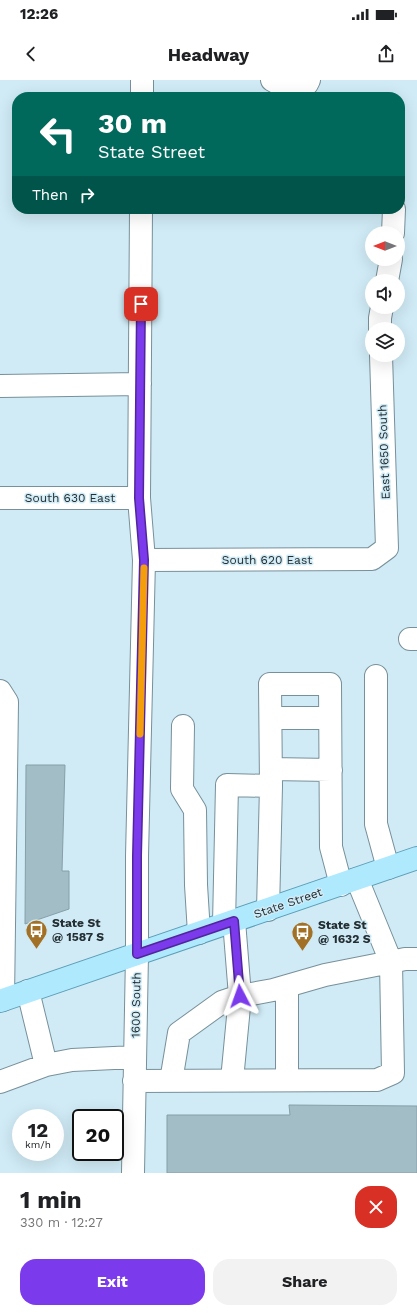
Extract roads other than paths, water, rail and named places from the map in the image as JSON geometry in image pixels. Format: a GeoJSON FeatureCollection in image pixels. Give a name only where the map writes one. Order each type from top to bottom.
{"type":"FeatureCollection","features":[{"type":"Feature","properties":{"kind":"main road","name":"State Street"},"geometry":{"type":"LineString","coordinates":[[2,1000],[417,858]]}},
{"type":"Feature","properties":{"kind":"street"},"geometry":{"type":"LineString","coordinates":[[142,80],[142,92]]}},
{"type":"Feature","properties":{"kind":"street"},"geometry":{"type":"LineString","coordinates":[[272,80],[283,86],[307,84],[309,80]]}},
{"type":"Feature","properties":{"kind":"street","name":"1600 South"},"geometry":{"type":"LineString","coordinates":[[133,1173],[137,954],[137,856],[144,560],[139,498],[141,214]]}},
{"type":"Feature","properties":{"kind":"street"},"geometry":{"type":"LineString","coordinates":[[393,226],[394,214]]}},
{"type":"Feature","properties":{"kind":"street","name":"East 1650 South"},"geometry":{"type":"LineString","coordinates":[[381,362],[387,548]]}},
{"type":"Feature","properties":{"kind":"street"},"geometry":{"type":"LineString","coordinates":[[0,386],[140,384]]}},
{"type":"Feature","properties":{"kind":"street","name":"South 630 East"},"geometry":{"type":"LineString","coordinates":[[0,498],[139,498]]}},
{"type":"Feature","properties":{"kind":"street","name":"South 620 East"},"geometry":{"type":"LineString","coordinates":[[144,560],[372,559],[387,548]]}},
{"type":"Feature","properties":{"kind":"street"},"geometry":{"type":"LineString","coordinates":[[376,676],[376,824],[388,868]]}},
{"type":"Feature","properties":{"kind":"street"},"geometry":{"type":"LineString","coordinates":[[134,1081],[377,1080],[393,1073],[391,962],[331,847],[330,684],[270,684],[271,778],[268,910]]}},
{"type":"Feature","properties":{"kind":"street"},"geometry":{"type":"LineString","coordinates":[[0,691],[7,702],[2,902],[2,1000]]}},
{"type":"Feature","properties":{"kind":"street"},"geometry":{"type":"LineString","coordinates":[[271,718],[330,718]]}},
{"type":"Feature","properties":{"kind":"street"},"geometry":{"type":"LineString","coordinates":[[183,726],[182,789],[195,810],[196,885],[199,933]]}},
{"type":"Feature","properties":{"kind":"street"},"geometry":{"type":"LineString","coordinates":[[232,1080],[240,996],[229,923],[227,785],[331,770]]}},
{"type":"Feature","properties":{"kind":"street"},"geometry":{"type":"LineString","coordinates":[[171,1081],[179,1033],[222,1002],[240,996],[273,990],[325,975],[405,959],[417,959]]}},
{"type":"Feature","properties":{"kind":"street"},"geometry":{"type":"LineString","coordinates":[[287,986],[287,1080]]}},
{"type":"Feature","properties":{"kind":"street"},"geometry":{"type":"LineString","coordinates":[[28,991],[46,1065]]}},
{"type":"Feature","properties":{"kind":"street"},"geometry":{"type":"LineString","coordinates":[[0,1082],[46,1065],[72,1060],[135,1057]]}},
{"type":"Feature","properties":{"kind":"place","name":"State St @ 1587 S"},"geometry":{"type":"Point","coordinates":[37,950]}},
{"type":"Feature","properties":{"kind":"place","name":"State St @ 1632 S"},"geometry":{"type":"Point","coordinates":[303,952]}}]}
